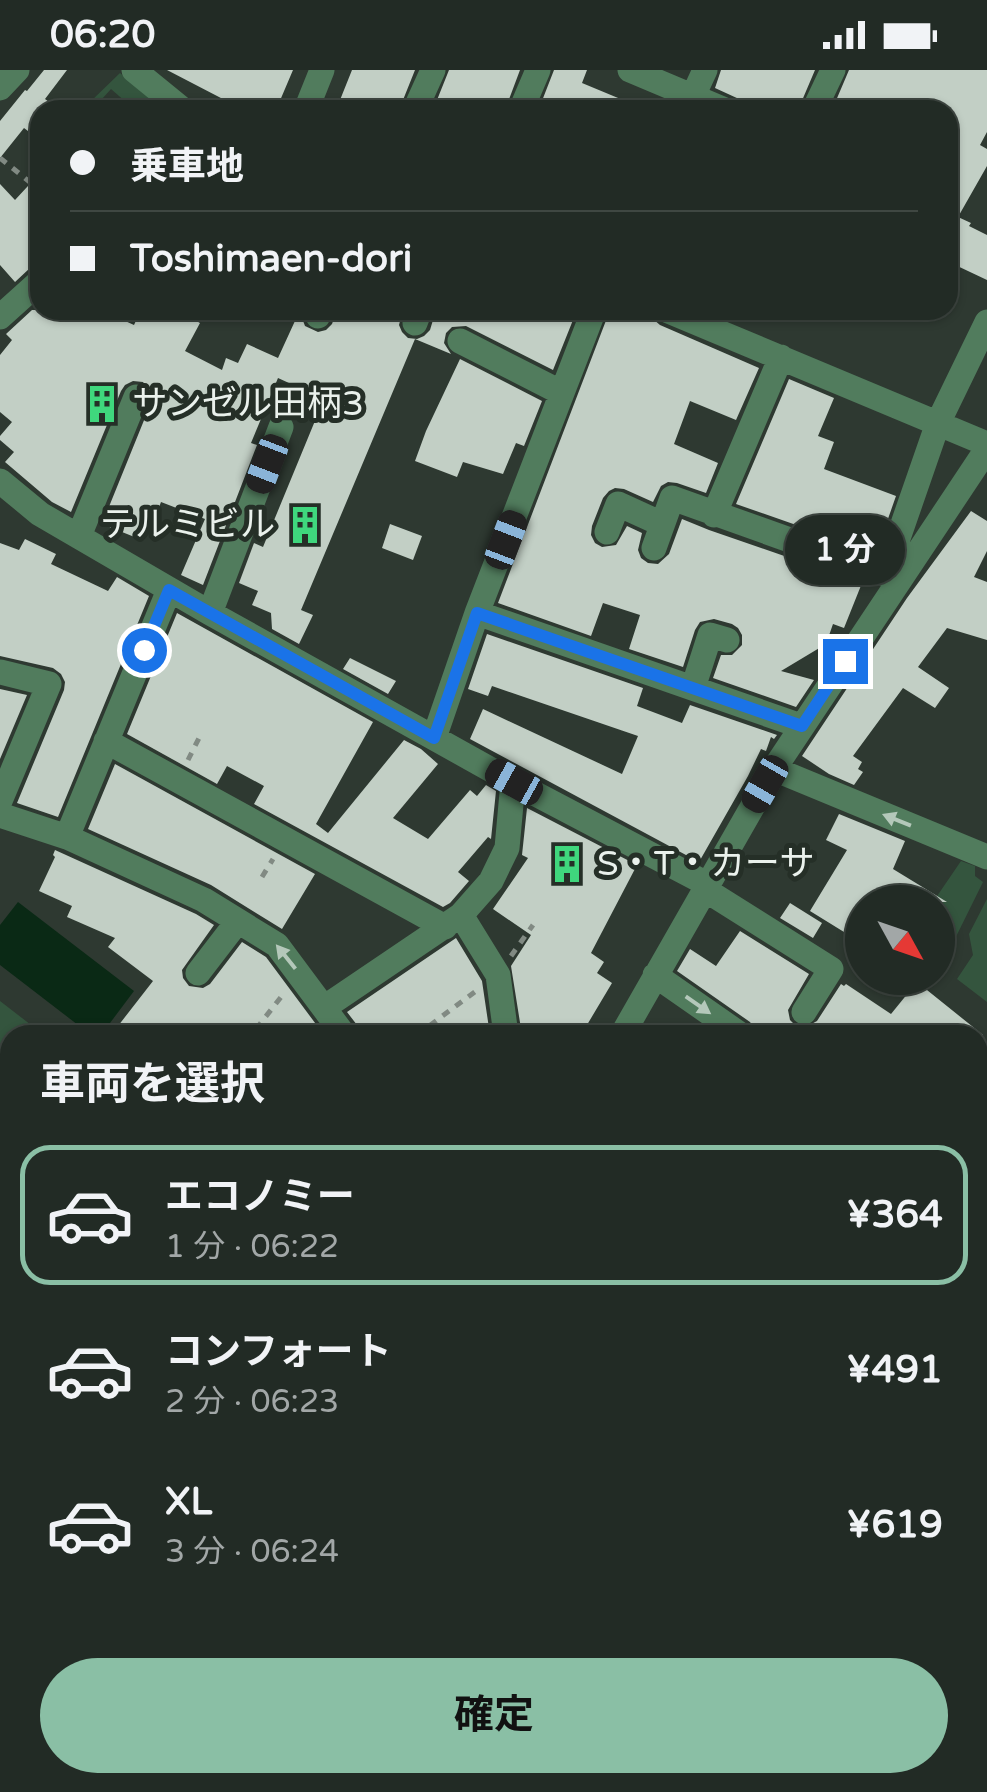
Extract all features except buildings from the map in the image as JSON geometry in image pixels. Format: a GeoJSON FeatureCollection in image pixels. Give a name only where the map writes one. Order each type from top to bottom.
{"type":"FeatureCollection","features":[{"type":"Feature","properties":{"kind":"street"},"geometry":{"type":"LineString","coordinates":[[0,88],[17,70]]}},
{"type":"Feature","properties":{"kind":"street"},"geometry":{"type":"LineString","coordinates":[[134,70],[171,100]]}},
{"type":"Feature","properties":{"kind":"street"},"geometry":{"type":"LineString","coordinates":[[310,100],[322,70]]}},
{"type":"Feature","properties":{"kind":"street"},"geometry":{"type":"LineString","coordinates":[[420,100],[433,70]]}},
{"type":"Feature","properties":{"kind":"street"},"geometry":{"type":"LineString","coordinates":[[525,100],[538,70]]}},
{"type":"Feature","properties":{"kind":"street"},"geometry":{"type":"LineString","coordinates":[[630,70],[702,100]]}},
{"type":"Feature","properties":{"kind":"street"},"geometry":{"type":"LineString","coordinates":[[693,96],[705,70]]}},
{"type":"Feature","properties":{"kind":"street"},"geometry":{"type":"LineString","coordinates":[[819,100],[833,70]]}},
{"type":"Feature","properties":{"kind":"street"},"geometry":{"type":"LineString","coordinates":[[0,316],[30,290]]}},
{"type":"Feature","properties":{"kind":"street"},"geometry":{"type":"LineString","coordinates":[[434,738],[477,613],[590,320]]}},
{"type":"Feature","properties":{"kind":"street"},"geometry":{"type":"LineString","coordinates":[[628,1025],[774,770],[892,576],[987,447],[938,422],[781,357],[726,321]]}},
{"type":"Feature","properties":{"kind":"street"},"geometry":{"type":"LineString","coordinates":[[892,576],[938,422],[987,322]]}},
{"type":"Feature","properties":{"kind":"street"},"geometry":{"type":"LineString","coordinates":[[460,341],[562,393]]}},
{"type":"Feature","properties":{"kind":"street"},"geometry":{"type":"LineString","coordinates":[[714,514],[781,357]]}},
{"type":"Feature","properties":{"kind":"street"},"geometry":{"type":"LineString","coordinates":[[79,536],[136,397]]}},
{"type":"Feature","properties":{"kind":"street"},"geometry":{"type":"LineString","coordinates":[[210,613],[281,427]]}},
{"type":"Feature","properties":{"kind":"street"},"geometry":{"type":"LineString","coordinates":[[0,480],[40,514],[169,590],[706,886],[831,969],[804,1012]]}},
{"type":"Feature","properties":{"kind":"street"},"geometry":{"type":"LineString","coordinates":[[607,532],[618,504],[658,536],[672,498],[892,576]]}},
{"type":"Feature","properties":{"kind":"street"},"geometry":{"type":"LineString","coordinates":[[67,837],[169,590]]}},
{"type":"Feature","properties":{"kind":"street"},"geometry":{"type":"LineString","coordinates":[[477,613],[802,726]]}},
{"type":"Feature","properties":{"kind":"street"},"geometry":{"type":"LineString","coordinates":[[693,688],[710,635],[726,640]]}},
{"type":"Feature","properties":{"kind":"street"},"geometry":{"type":"LineString","coordinates":[[0,672],[49,684],[0,801]]}},
{"type":"Feature","properties":{"kind":"street"},"geometry":{"type":"LineString","coordinates":[[106,741],[453,921],[498,974],[505,1025]]}},
{"type":"Feature","properties":{"kind":"street"},"geometry":{"type":"LineString","coordinates":[[774,770],[987,857]]}},
{"type":"Feature","properties":{"kind":"street"},"geometry":{"type":"LineString","coordinates":[[325,1008],[453,921],[491,881],[507,848],[514,782]]}},
{"type":"Feature","properties":{"kind":"street"},"geometry":{"type":"LineString","coordinates":[[0,815],[67,837],[204,900],[277,945],[337,1025]]}},
{"type":"Feature","properties":{"kind":"street"},"geometry":{"type":"LineString","coordinates":[[198,974],[238,921]]}},
{"type":"Feature","properties":{"kind":"street"},"geometry":{"type":"LineString","coordinates":[[656,975],[727,1025]]}},
{"type":"Feature","properties":{"kind":"path"},"geometry":{"type":"LineString","coordinates":[[0,158],[30,182]]}},
{"type":"Feature","properties":{"kind":"path"},"geometry":{"type":"LineString","coordinates":[[258,1025],[300,974]]}},
{"type":"Feature","properties":{"kind":"path"},"geometry":{"type":"LineString","coordinates":[[431,1025],[498,974]]}},
{"type":"Feature","properties":{"kind":"shaded area"},"geometry":{"type":"Polygon","coordinates":[[[120,73],[151,100],[124,100],[111,89],[101,100],[92,100],[120,73]]]}},
{"type":"Feature","properties":{"kind":"shaded area"},"geometry":{"type":"Polygon","coordinates":[[[961,861],[975,866],[975,876],[983,882],[955,939],[955,885],[945,885],[961,861]]]}},
{"type":"Feature","properties":{"kind":"shaded area"},"geometry":{"type":"Polygon","coordinates":[[[987,899],[987,1002],[957,979],[973,955],[969,934],[987,899]]]}},
{"type":"Feature","properties":{"kind":"shaded area"},"geometry":{"type":"Polygon","coordinates":[[[18,902],[134,991],[108,1025],[78,1025],[0,965],[0,925],[18,902]]]}},
{"type":"Feature","properties":{"kind":"shaded area"},"geometry":{"type":"Polygon","coordinates":[[[0,1001],[31,1025],[0,1025],[0,1001]]]}},
{"type":"Feature","properties":{"kind":"place","name":"サンゼル田柄3"},"geometry":{"type":"Point","coordinates":[102,404]}},
{"type":"Feature","properties":{"kind":"place","name":"テルミビル"},"geometry":{"type":"Point","coordinates":[305,525]}},
{"type":"Feature","properties":{"kind":"place","name":"S・T・カーサ"},"geometry":{"type":"Point","coordinates":[567,864]}},
{"type":"Feature","properties":{"kind":"route"},"geometry":{"type":"LineString","coordinates":[[144,650],[169,590],[434,738],[477,613],[802,726],[845,661]]}}]}
